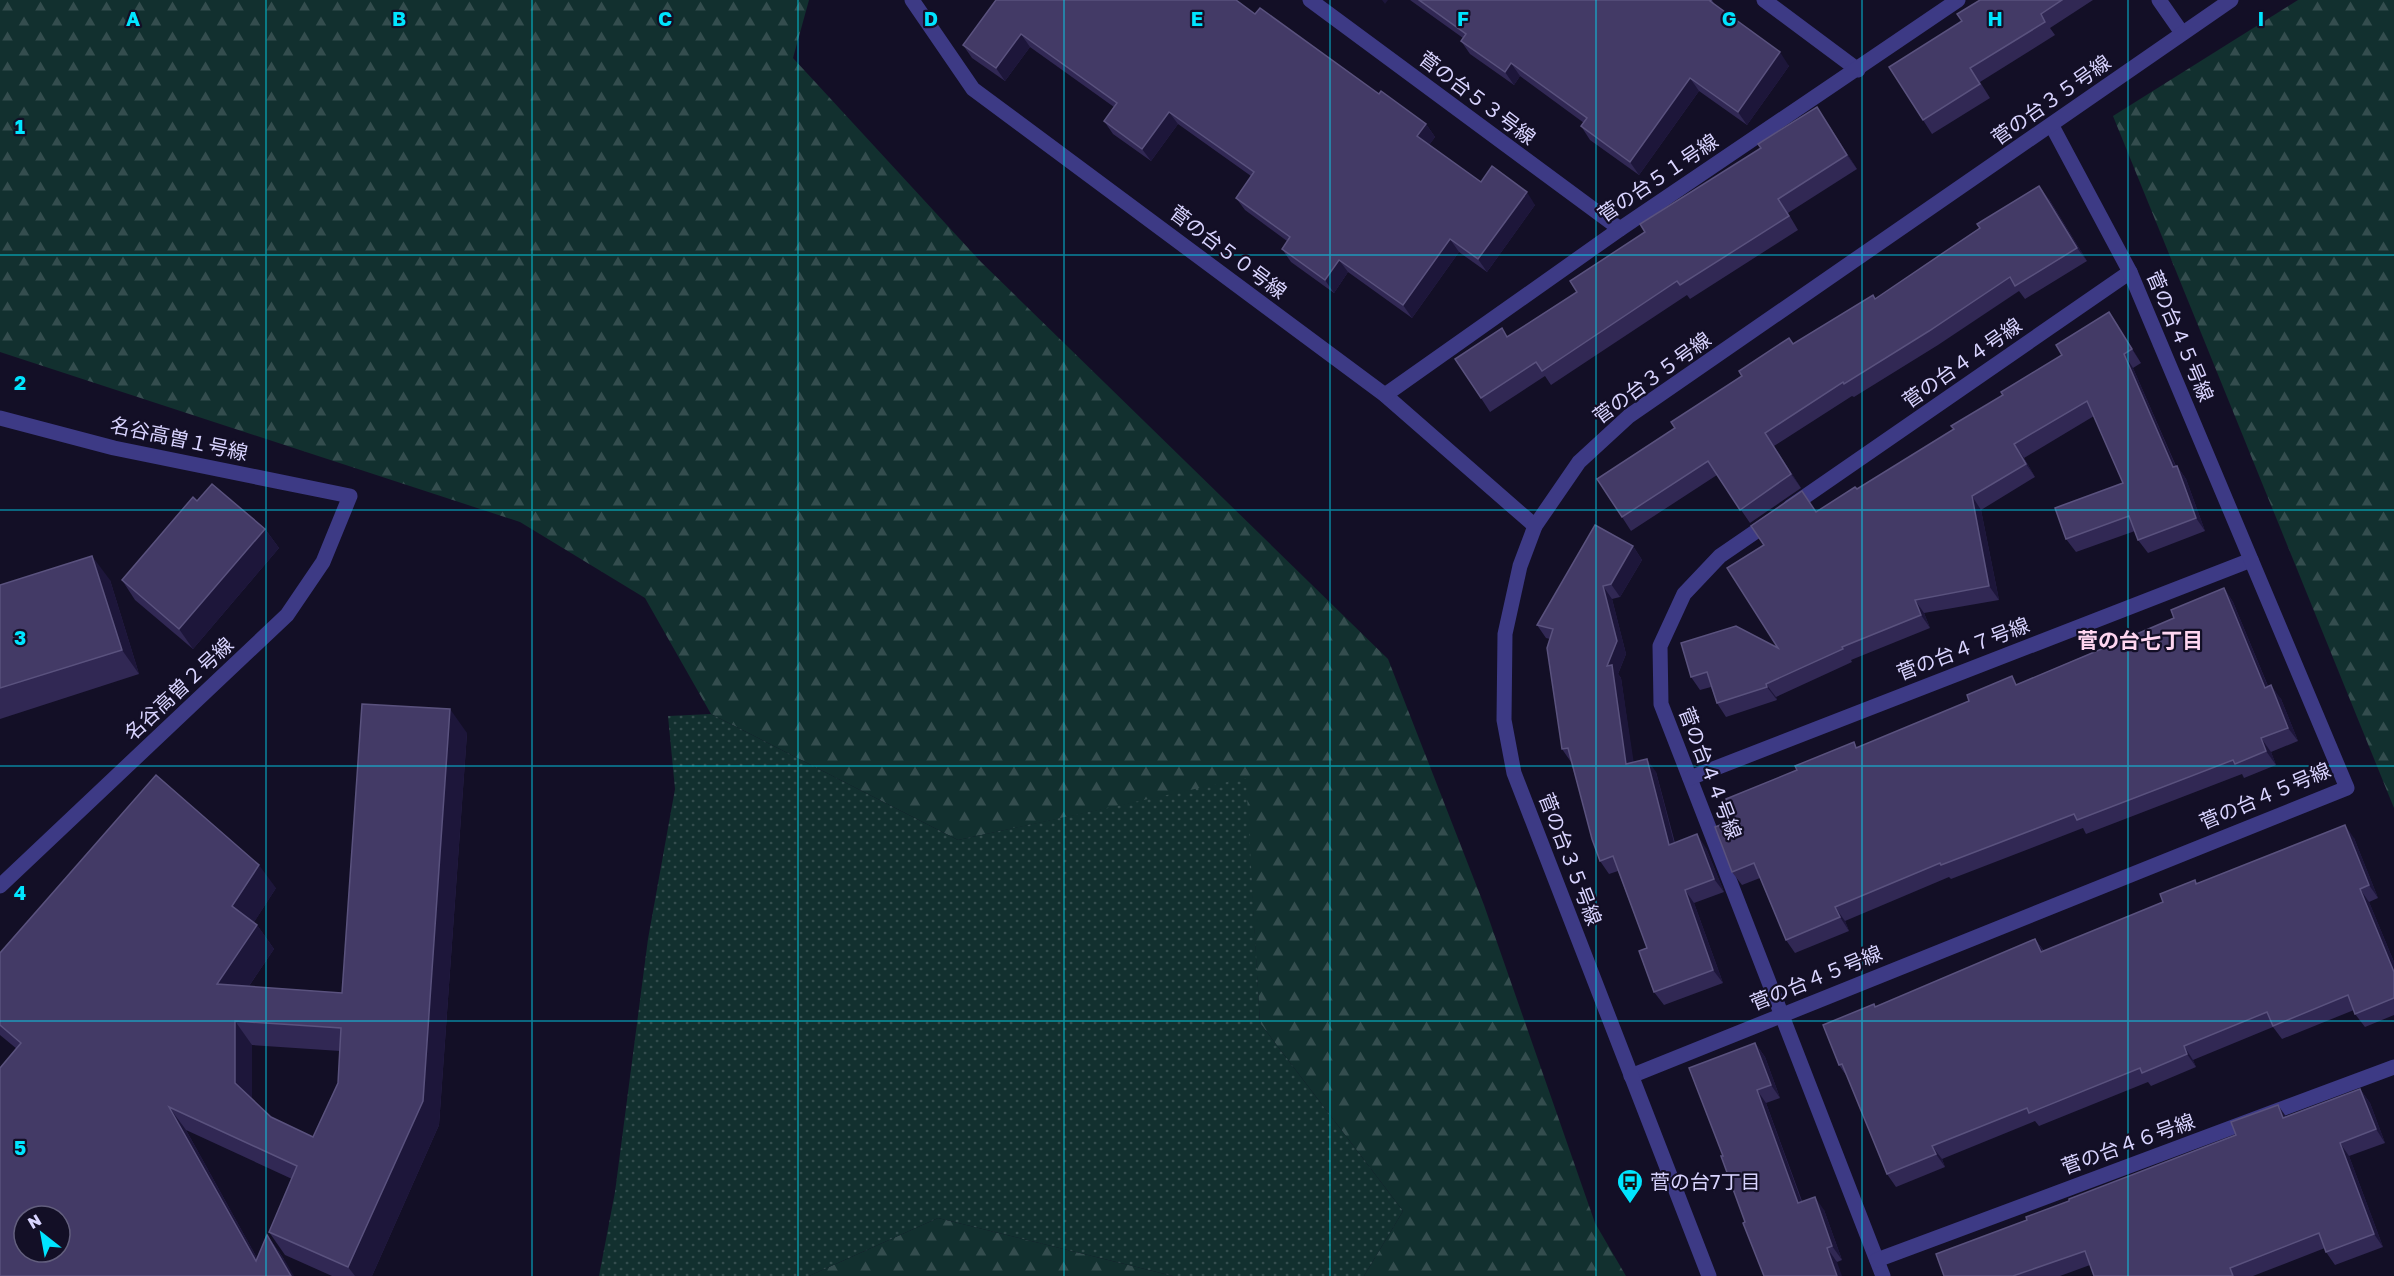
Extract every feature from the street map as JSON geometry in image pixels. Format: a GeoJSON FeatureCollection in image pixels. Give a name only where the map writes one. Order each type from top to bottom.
{"type":"FeatureCollection","features":[{"type":"Feature","properties":{"kind":"street","name":"菅の台５０号線"},"geometry":{"type":"LineString","coordinates":[[912,0],[973,89],[1385,396],[1535,526]]}},
{"type":"Feature","properties":{"kind":"street","name":"菅の台５３号線"},"geometry":{"type":"LineString","coordinates":[[1310,0],[1620,229]]}},
{"type":"Feature","properties":{"kind":"street"},"geometry":{"type":"LineString","coordinates":[[1764,0],[1858,70]]}},
{"type":"Feature","properties":{"kind":"street","name":"菅の台５１号線"},"geometry":{"type":"LineString","coordinates":[[1385,396],[1620,229],[1858,70],[1958,0]]}},
{"type":"Feature","properties":{"kind":"street"},"geometry":{"type":"LineString","coordinates":[[2159,0],[2182,33]]}},
{"type":"Feature","properties":{"kind":"street","name":"菅の台３５号線"},"geometry":{"type":"LineString","coordinates":[[1709,1276],[1514,773],[1504,711],[1505,634],[1520,566],[1535,526],[1579,462],[1629,416],[2052,126],[2231,0]]}},
{"type":"Feature","properties":{"kind":"street","name":"菅の台４５号線"},"geometry":{"type":"LineString","coordinates":[[1631,1076],[2347,788],[2130,272],[2052,126]]}},
{"type":"Feature","properties":{"kind":"street","name":"菅の台４４号線"},"geometry":{"type":"LineString","coordinates":[[1883,1276],[1660,704],[1660,646],[1684,594],[1720,556],[2130,272]]}},
{"type":"Feature","properties":{"kind":"street","name":"名谷高曽１号線"},"geometry":{"type":"LineString","coordinates":[[0,418],[114,448],[350,496]]}},
{"type":"Feature","properties":{"kind":"street","name":"名谷高曽２号線"},"geometry":{"type":"LineString","coordinates":[[0,885],[287,615],[324,562],[350,496]]}},
{"type":"Feature","properties":{"kind":"street","name":"菅の台４７号線"},"geometry":{"type":"LineString","coordinates":[[1690,778],[2251,560]]}},
{"type":"Feature","properties":{"kind":"street","name":"菅の台４６号線"},"geometry":{"type":"LineString","coordinates":[[1876,1260],[2394,1067]]}},
{"type":"Feature","properties":{"kind":"green space"},"geometry":{"type":"Polygon","coordinates":[[[0,0],[809,0],[793,58],[981,262],[1388,659],[1484,905],[1595,1223],[1626,1276],[1364,1276],[1403,1211],[1260,1023],[1245,779],[958,840],[711,714],[645,598],[520,522],[0,352],[0,0]]]}},
{"type":"Feature","properties":{"kind":"green space"},"geometry":{"type":"Polygon","coordinates":[[[2298,0],[2394,0],[2394,808],[2113,116],[2298,0]]]}},
{"type":"Feature","properties":{"kind":"green space"},"geometry":{"type":"Polygon","coordinates":[[[711,714],[958,840],[1246,778],[1260,1023],[1403,1211],[1364,1276],[1173,1276],[938,1218],[809,1276],[599,1276],[615,1192],[648,939],[675,789],[668,716],[711,714]]]}},
{"type":"Feature","properties":{"kind":"green space"},"geometry":{"type":"Polygon","coordinates":[[[938,1218],[1173,1276],[809,1276],[938,1218]]]}},
{"type":"Feature","properties":{"kind":"building"},"geometry":{"type":"Polygon","coordinates":[[[996,0],[1236,0],[1255,14],[1260,8],[1379,94],[1381,91],[1426,124],[1417,136],[1481,182],[1492,166],[1527,192],[1478,259],[1450,239],[1403,305],[1339,260],[1325,280],[1282,249],[1290,237],[1236,198],[1254,172],[1169,112],[1142,149],[1104,121],[1117,103],[1021,34],[996,68],[963,45],[996,0]]]}},
{"type":"Feature","properties":{"kind":"building"},"geometry":{"type":"Polygon","coordinates":[[[1419,0],[1711,0],[1780,52],[1738,112],[1690,78],[1630,162],[1581,126],[1587,118],[1511,63],[1505,72],[1461,41],[1466,34],[1419,0]]]}},
{"type":"Feature","properties":{"kind":"building"},"geometry":{"type":"Polygon","coordinates":[[[1980,0],[2062,0],[2041,14],[2045,22],[1970,68],[1980,84],[1923,120],[1889,67],[1962,21],[1957,14],[1980,0]]]}},
{"type":"Feature","properties":{"kind":"building"},"geometry":{"type":"Polygon","coordinates":[[[1817,107],[1847,155],[1778,199],[1789,216],[1680,285],[1677,281],[1542,371],[1536,362],[1481,398],[1455,359],[1502,328],[1507,337],[1577,292],[1570,281],[1645,232],[1640,224],[1761,148],[1758,144],[1817,107]]]}},
{"type":"Feature","properties":{"kind":"building"},"geometry":{"type":"Polygon","coordinates":[[[2039,186],[2077,248],[2015,286],[2010,277],[1929,331],[1844,384],[1843,382],[1765,433],[1791,474],[1740,510],[1708,461],[1622,517],[1597,479],[1675,428],[1671,422],[1742,376],[1739,371],[1789,338],[1793,344],[1873,295],[1875,299],[1980,228],[1977,224],[2039,186]]]}},
{"type":"Feature","properties":{"kind":"building"},"geometry":{"type":"Polygon","coordinates":[[[2109,312],[2132,349],[2124,354],[2173,467],[2177,466],[2196,518],[2138,540],[2129,516],[2066,539],[2055,508],[2123,483],[2087,401],[2014,444],[2026,464],[1972,496],[1989,586],[1915,600],[1921,615],[1842,647],[1843,649],[1766,684],[1767,687],[1717,703],[1707,672],[1691,677],[1681,643],[1736,626],[1778,648],[1727,568],[1764,545],[1751,526],[1802,491],[1816,512],[1855,487],[1857,489],[1954,429],[1951,426],[2003,395],[2001,392],[2062,355],[2056,345],[2109,312]]]}},
{"type":"Feature","properties":{"kind":"building"},"geometry":{"type":"Polygon","coordinates":[[[212,484],[265,529],[179,629],[122,580],[193,497],[197,501],[212,484]]]}},
{"type":"Feature","properties":{"kind":"building"},"geometry":{"type":"Polygon","coordinates":[[[1595,525],[1633,546],[1611,584],[1603,586],[1617,641],[1607,666],[1612,665],[1626,764],[1647,759],[1669,845],[1697,834],[1714,879],[1685,890],[1713,970],[1654,992],[1639,951],[1647,948],[1613,856],[1600,861],[1568,748],[1562,749],[1547,648],[1553,629],[1537,625],[1595,525]]]}},
{"type":"Feature","properties":{"kind":"building"},"geometry":{"type":"Polygon","coordinates":[[[92,556],[122,650],[0,688],[0,585],[92,556]]]}},
{"type":"Feature","properties":{"kind":"building"},"geometry":{"type":"Polygon","coordinates":[[[2224,588],[2265,688],[2271,685],[2288,728],[2261,738],[2266,751],[2235,764],[2233,760],[2077,820],[2074,814],[1941,865],[1940,863],[1835,907],[1840,917],[1786,940],[1754,863],[1732,872],[1715,827],[1734,820],[1726,799],[1797,770],[1795,766],[1854,742],[1856,748],[1969,701],[1967,695],[2012,676],[2016,685],[2104,648],[2174,618],[2171,610],[2224,588]]]}},
{"type":"Feature","properties":{"kind":"building"},"geometry":{"type":"Polygon","coordinates":[[[362,704],[450,709],[423,1101],[348,1267],[269,1232],[297,1166],[169,1107],[256,1261],[267,1235],[291,1276],[0,1276],[0,1068],[21,1043],[0,1025],[0,953],[156,775],[259,865],[232,906],[257,925],[217,984],[342,993],[362,704]],[[235,1021],[235,1083],[271,1117],[313,1137],[338,1083],[341,1028],[235,1021]]]}},
{"type":"Feature","properties":{"kind":"building"},"geometry":{"type":"Polygon","coordinates":[[[2345,825],[2369,885],[2360,889],[2394,972],[2394,998],[2355,1014],[2348,995],[2273,1026],[2267,1012],[2184,1046],[2187,1054],[2142,1073],[2140,1068],[2029,1113],[2027,1108],[1932,1146],[1936,1154],[1887,1174],[1842,1064],[1839,1065],[1823,1025],[1874,1004],[1875,1007],[2035,939],[2041,952],[2163,902],[2160,894],[2195,880],[2196,884],[2345,825]]]}},
{"type":"Feature","properties":{"kind":"building"},"geometry":{"type":"Polygon","coordinates":[[[1755,1043],[1771,1085],[1757,1090],[1798,1203],[1815,1197],[1832,1246],[1827,1248],[1837,1276],[1764,1276],[1743,1223],[1745,1222],[1721,1156],[1723,1156],[1689,1068],[1755,1043]]]}},
{"type":"Feature","properties":{"kind":"building"},"geometry":{"type":"Polygon","coordinates":[[[2360,1089],[2376,1129],[2340,1143],[2374,1234],[2326,1252],[2319,1233],[2230,1268],[2233,1276],[2094,1276],[2085,1251],[2013,1276],[1944,1276],[1936,1254],[2027,1220],[2026,1217],[2069,1201],[2069,1199],[2236,1135],[2231,1122],[2278,1105],[2283,1118],[2360,1089]]]}},
{"type":"Feature","properties":{"kind":"place","name":"菅の台7丁目"},"geometry":{"type":"Point","coordinates":[1630,1205]}},
{"type":"Feature","properties":{"kind":"district","name":"菅の台七丁目"},"geometry":{"type":"Point","coordinates":[2140,641]}}]}
